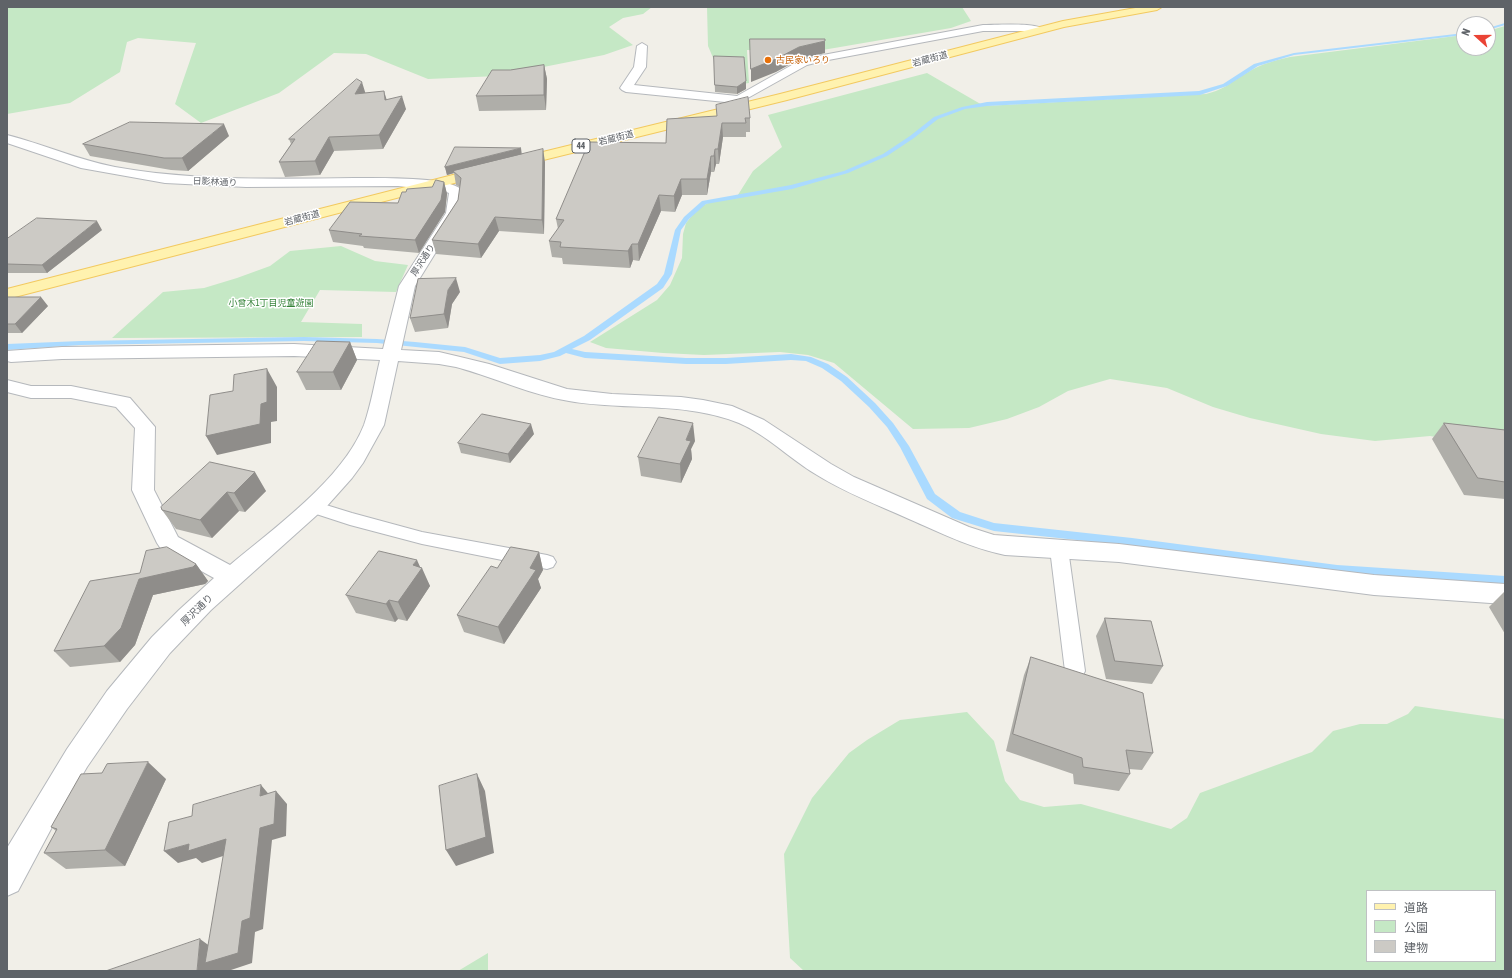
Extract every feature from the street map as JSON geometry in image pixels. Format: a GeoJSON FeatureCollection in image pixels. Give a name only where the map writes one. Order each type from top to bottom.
{"type":"FeatureCollection","features":[{"type":"Feature","properties":{"kind":"main road","name":"岩蔵街道"},"geometry":{"type":"LineString","coordinates":[[7,294],[741,104],[1040,30],[1092,18],[1157,7]]}},
{"type":"Feature","properties":{"kind":"street"},"geometry":{"type":"LineString","coordinates":[[642,46],[640,67],[626,88],[741,104],[742,98],[803,63],[823,58],[983,28],[1024,28],[1040,30]]}},
{"type":"Feature","properties":{"kind":"street","name":"日影林通り"},"geometry":{"type":"LineString","coordinates":[[7,139],[86,165],[165,179],[246,183],[398,182],[428,186]]}},
{"type":"Feature","properties":{"kind":"street","name":"厚沢通り"},"geometry":{"type":"LineString","coordinates":[[7,880],[66,772],[117,701],[162,645],[232,577],[313,507],[341,478],[356,459],[367,441],[374,424],[407,286],[446,226],[456,199],[456,191],[454,189],[428,186]]}},
{"type":"Feature","properties":{"kind":"street"},"geometry":{"type":"LineString","coordinates":[[12,361],[294,350],[348,352],[392,348],[419,356],[458,362],[553,392],[586,398],[676,402],[716,409],[747,419],[760,426],[810,460],[851,484],[977,539],[1004,546],[1165,558],[1374,585],[1505,594]]}},
{"type":"Feature","properties":{"kind":"street"},"geometry":{"type":"LineString","coordinates":[[7,386],[31,392],[71,392],[123,402],[145,427],[142,490],[169,543],[232,577]]}},
{"type":"Feature","properties":{"kind":"lane"},"geometry":{"type":"LineString","coordinates":[[313,507],[350,519],[422,538],[547,562]]}},
{"type":"Feature","properties":{"kind":"lane"},"geometry":{"type":"LineString","coordinates":[[1059,549],[1076,671]]}},
{"type":"Feature","properties":{"kind":"green space"},"geometry":{"type":"Polygon","coordinates":[[[7,7],[652,7],[643,14],[623,18],[609,27],[633,45],[604,55],[498,76],[428,79],[366,54],[334,53],[279,93],[201,123],[175,104],[196,43],[138,38],[127,42],[120,72],[70,103],[7,114],[7,7]]]}},
{"type":"Feature","properties":{"kind":"green space"},"geometry":{"type":"Polygon","coordinates":[[[707,7],[962,7],[971,21],[951,28],[811,52],[747,50],[749,83],[736,85],[723,81],[708,46],[707,7]]]}},
{"type":"Feature","properties":{"kind":"green space"},"geometry":{"type":"Polygon","coordinates":[[[1505,26],[1505,449],[1430,436],[1375,441],[1321,434],[1250,418],[1213,407],[1167,388],[1110,379],[1068,391],[1039,407],[1007,419],[969,428],[913,429],[834,363],[808,355],[780,352],[704,355],[663,353],[606,348],[590,342],[657,300],[670,285],[682,258],[683,234],[686,223],[694,213],[702,206],[710,202],[736,198],[753,171],[782,147],[768,115],[927,73],[984,106],[1206,94],[1224,87],[1242,75],[1258,67],[1290,57],[1456,36],[1456,56],[1496,56],[1496,29],[1505,26]]]}},
{"type":"Feature","properties":{"kind":"green space","name":"小曾木1丁目児童遊園"},"geometry":{"type":"Polygon","coordinates":[[[341,246],[375,261],[408,265],[396,292],[320,290],[301,322],[362,324],[362,337],[112,338],[163,292],[204,288],[237,278],[270,266],[290,251],[341,246]]]}},
{"type":"Feature","properties":{"kind":"green space"},"geometry":{"type":"Polygon","coordinates":[[[1415,706],[1505,719],[1505,971],[804,971],[790,958],[784,854],[812,798],[849,753],[900,720],[967,712],[994,741],[1005,781],[1020,800],[1044,807],[1081,804],[1171,829],[1187,818],[1200,793],[1312,752],[1333,731],[1360,724],[1387,724],[1408,714],[1415,706]]]}},
{"type":"Feature","properties":{"kind":"green space"},"geometry":{"type":"Polygon","coordinates":[[[488,953],[488,971],[458,971],[488,953]]]}},
{"type":"Feature","properties":{"kind":"building"},"geometry":{"type":"Polygon","coordinates":[[[750,39],[825,39],[825,41],[799,47],[776,59],[751,69],[750,39]]]}},
{"type":"Feature","properties":{"kind":"building"},"geometry":{"type":"Polygon","coordinates":[[[714,56],[744,57],[746,81],[737,87],[715,85],[714,56]]]}},
{"type":"Feature","properties":{"kind":"building"},"geometry":{"type":"Polygon","coordinates":[[[544,65],[544,95],[476,96],[492,70],[510,70],[544,65]]]}},
{"type":"Feature","properties":{"kind":"building"},"geometry":{"type":"Polygon","coordinates":[[[357,79],[362,82],[355,94],[384,91],[385,100],[402,96],[379,135],[329,137],[315,161],[279,162],[295,139],[289,139],[357,79]]]}},
{"type":"Feature","properties":{"kind":"building"},"geometry":{"type":"Polygon","coordinates":[[[748,97],[750,118],[745,118],[746,123],[722,123],[718,149],[715,149],[714,156],[711,156],[707,179],[681,179],[674,196],[659,195],[638,244],[632,244],[628,251],[560,247],[561,242],[549,241],[564,220],[556,219],[589,142],[666,143],[667,119],[717,116],[716,105],[748,97]]]}},
{"type":"Feature","properties":{"kind":"building"},"geometry":{"type":"Polygon","coordinates":[[[130,122],[224,124],[182,158],[164,158],[83,144],[130,122]]]}},
{"type":"Feature","properties":{"kind":"building"},"geometry":{"type":"Polygon","coordinates":[[[455,147],[521,148],[445,167],[455,147]]]}},
{"type":"Feature","properties":{"kind":"building"},"geometry":{"type":"Polygon","coordinates":[[[543,149],[542,220],[495,217],[478,244],[432,240],[458,200],[461,178],[453,171],[543,149]]]}},
{"type":"Feature","properties":{"kind":"building"},"geometry":{"type":"Polygon","coordinates":[[[436,180],[444,182],[441,200],[415,240],[359,236],[362,234],[329,230],[350,202],[398,203],[402,192],[406,192],[407,189],[432,187],[436,180]]]}},
{"type":"Feature","properties":{"kind":"building"},"geometry":{"type":"Polygon","coordinates":[[[37,218],[97,221],[42,265],[7,264],[7,239],[37,218]]]}},
{"type":"Feature","properties":{"kind":"building"},"geometry":{"type":"Polygon","coordinates":[[[456,278],[448,290],[444,314],[410,318],[418,279],[456,278]]]}},
{"type":"Feature","properties":{"kind":"building"},"geometry":{"type":"Polygon","coordinates":[[[7,297],[41,297],[15,324],[7,324],[7,297]]]}},
{"type":"Feature","properties":{"kind":"building"},"geometry":{"type":"Polygon","coordinates":[[[317,341],[350,342],[333,372],[297,372],[317,341]]]}},
{"type":"Feature","properties":{"kind":"building"},"geometry":{"type":"Polygon","coordinates":[[[267,369],[267,402],[261,404],[260,424],[206,436],[210,395],[233,391],[234,375],[267,369]]]}},
{"type":"Feature","properties":{"kind":"building"},"geometry":{"type":"Polygon","coordinates":[[[482,414],[531,424],[508,454],[458,443],[482,414]]]}},
{"type":"Feature","properties":{"kind":"building"},"geometry":{"type":"Polygon","coordinates":[[[659,417],[693,423],[686,440],[691,441],[680,464],[638,457],[659,417]]]}},
{"type":"Feature","properties":{"kind":"building"},"geometry":{"type":"Polygon","coordinates":[[[1444,423],[1505,430],[1505,482],[1478,478],[1444,423]]]}},
{"type":"Feature","properties":{"kind":"building"},"geometry":{"type":"Polygon","coordinates":[[[210,462],[255,472],[234,493],[227,492],[200,520],[162,510],[161,507],[210,462]]]}},
{"type":"Feature","properties":{"kind":"building"},"geometry":{"type":"Polygon","coordinates":[[[167,547],[196,564],[193,567],[139,579],[121,628],[104,646],[54,651],[90,581],[140,573],[146,551],[167,547]]]}},
{"type":"Feature","properties":{"kind":"building"},"geometry":{"type":"Polygon","coordinates":[[[511,547],[539,552],[530,568],[536,570],[498,627],[457,615],[491,566],[497,568],[511,547]]]}},
{"type":"Feature","properties":{"kind":"building"},"geometry":{"type":"Polygon","coordinates":[[[379,551],[417,560],[413,565],[422,568],[398,602],[389,600],[386,604],[346,595],[379,551]]]}},
{"type":"Feature","properties":{"kind":"building"},"geometry":{"type":"Polygon","coordinates":[[[1105,618],[1151,621],[1163,666],[1115,661],[1105,618]]]}},
{"type":"Feature","properties":{"kind":"building"},"geometry":{"type":"Polygon","coordinates":[[[1031,657],[1143,693],[1153,753],[1126,750],[1130,774],[1083,767],[1082,758],[1013,734],[1031,657]]]}},
{"type":"Feature","properties":{"kind":"building"},"geometry":{"type":"Polygon","coordinates":[[[148,762],[105,850],[44,853],[57,829],[51,827],[81,774],[102,773],[107,764],[148,762]]]}},
{"type":"Feature","properties":{"kind":"building"},"geometry":{"type":"Polygon","coordinates":[[[477,774],[486,837],[446,850],[439,786],[477,774]]]}},
{"type":"Feature","properties":{"kind":"building"},"geometry":{"type":"Polygon","coordinates":[[[261,785],[260,796],[276,791],[274,824],[260,828],[250,918],[242,921],[238,953],[205,963],[226,839],[188,851],[189,844],[164,851],[169,822],[192,816],[193,805],[261,785]]]}},
{"type":"Feature","properties":{"kind":"building"},"geometry":{"type":"Polygon","coordinates":[[[200,939],[197,971],[106,971],[200,939]]]}},
{"type":"Feature","properties":{"kind":"waterway"},"geometry":{"type":"LineString","coordinates":[[1496,27],[1505,24]]}},
{"type":"Feature","properties":{"kind":"waterway"},"geometry":{"type":"LineString","coordinates":[[7,347],[81,343],[304,339],[377,341],[415,344],[465,350],[500,361],[540,358],[557,354],[587,338],[660,286],[668,274],[678,230],[686,218],[704,202],[792,187],[846,172],[885,155],[912,137],[936,118],[964,108],[987,104],[1200,93],[1225,85],[1256,65],[1294,54],[1456,35]]}},
{"type":"Feature","properties":{"kind":"waterway"},"geometry":{"type":"LineString","coordinates":[[565,350],[585,355],[686,361],[726,361],[791,357],[808,359],[825,366],[844,379],[872,405],[890,425],[904,446],[931,496],[956,515],[994,527],[1132,542],[1337,569],[1505,580]]}},
{"type":"Feature","properties":{"kind":"place","name":"古民家いろり"},"geometry":{"type":"Point","coordinates":[768,60]}}]}
